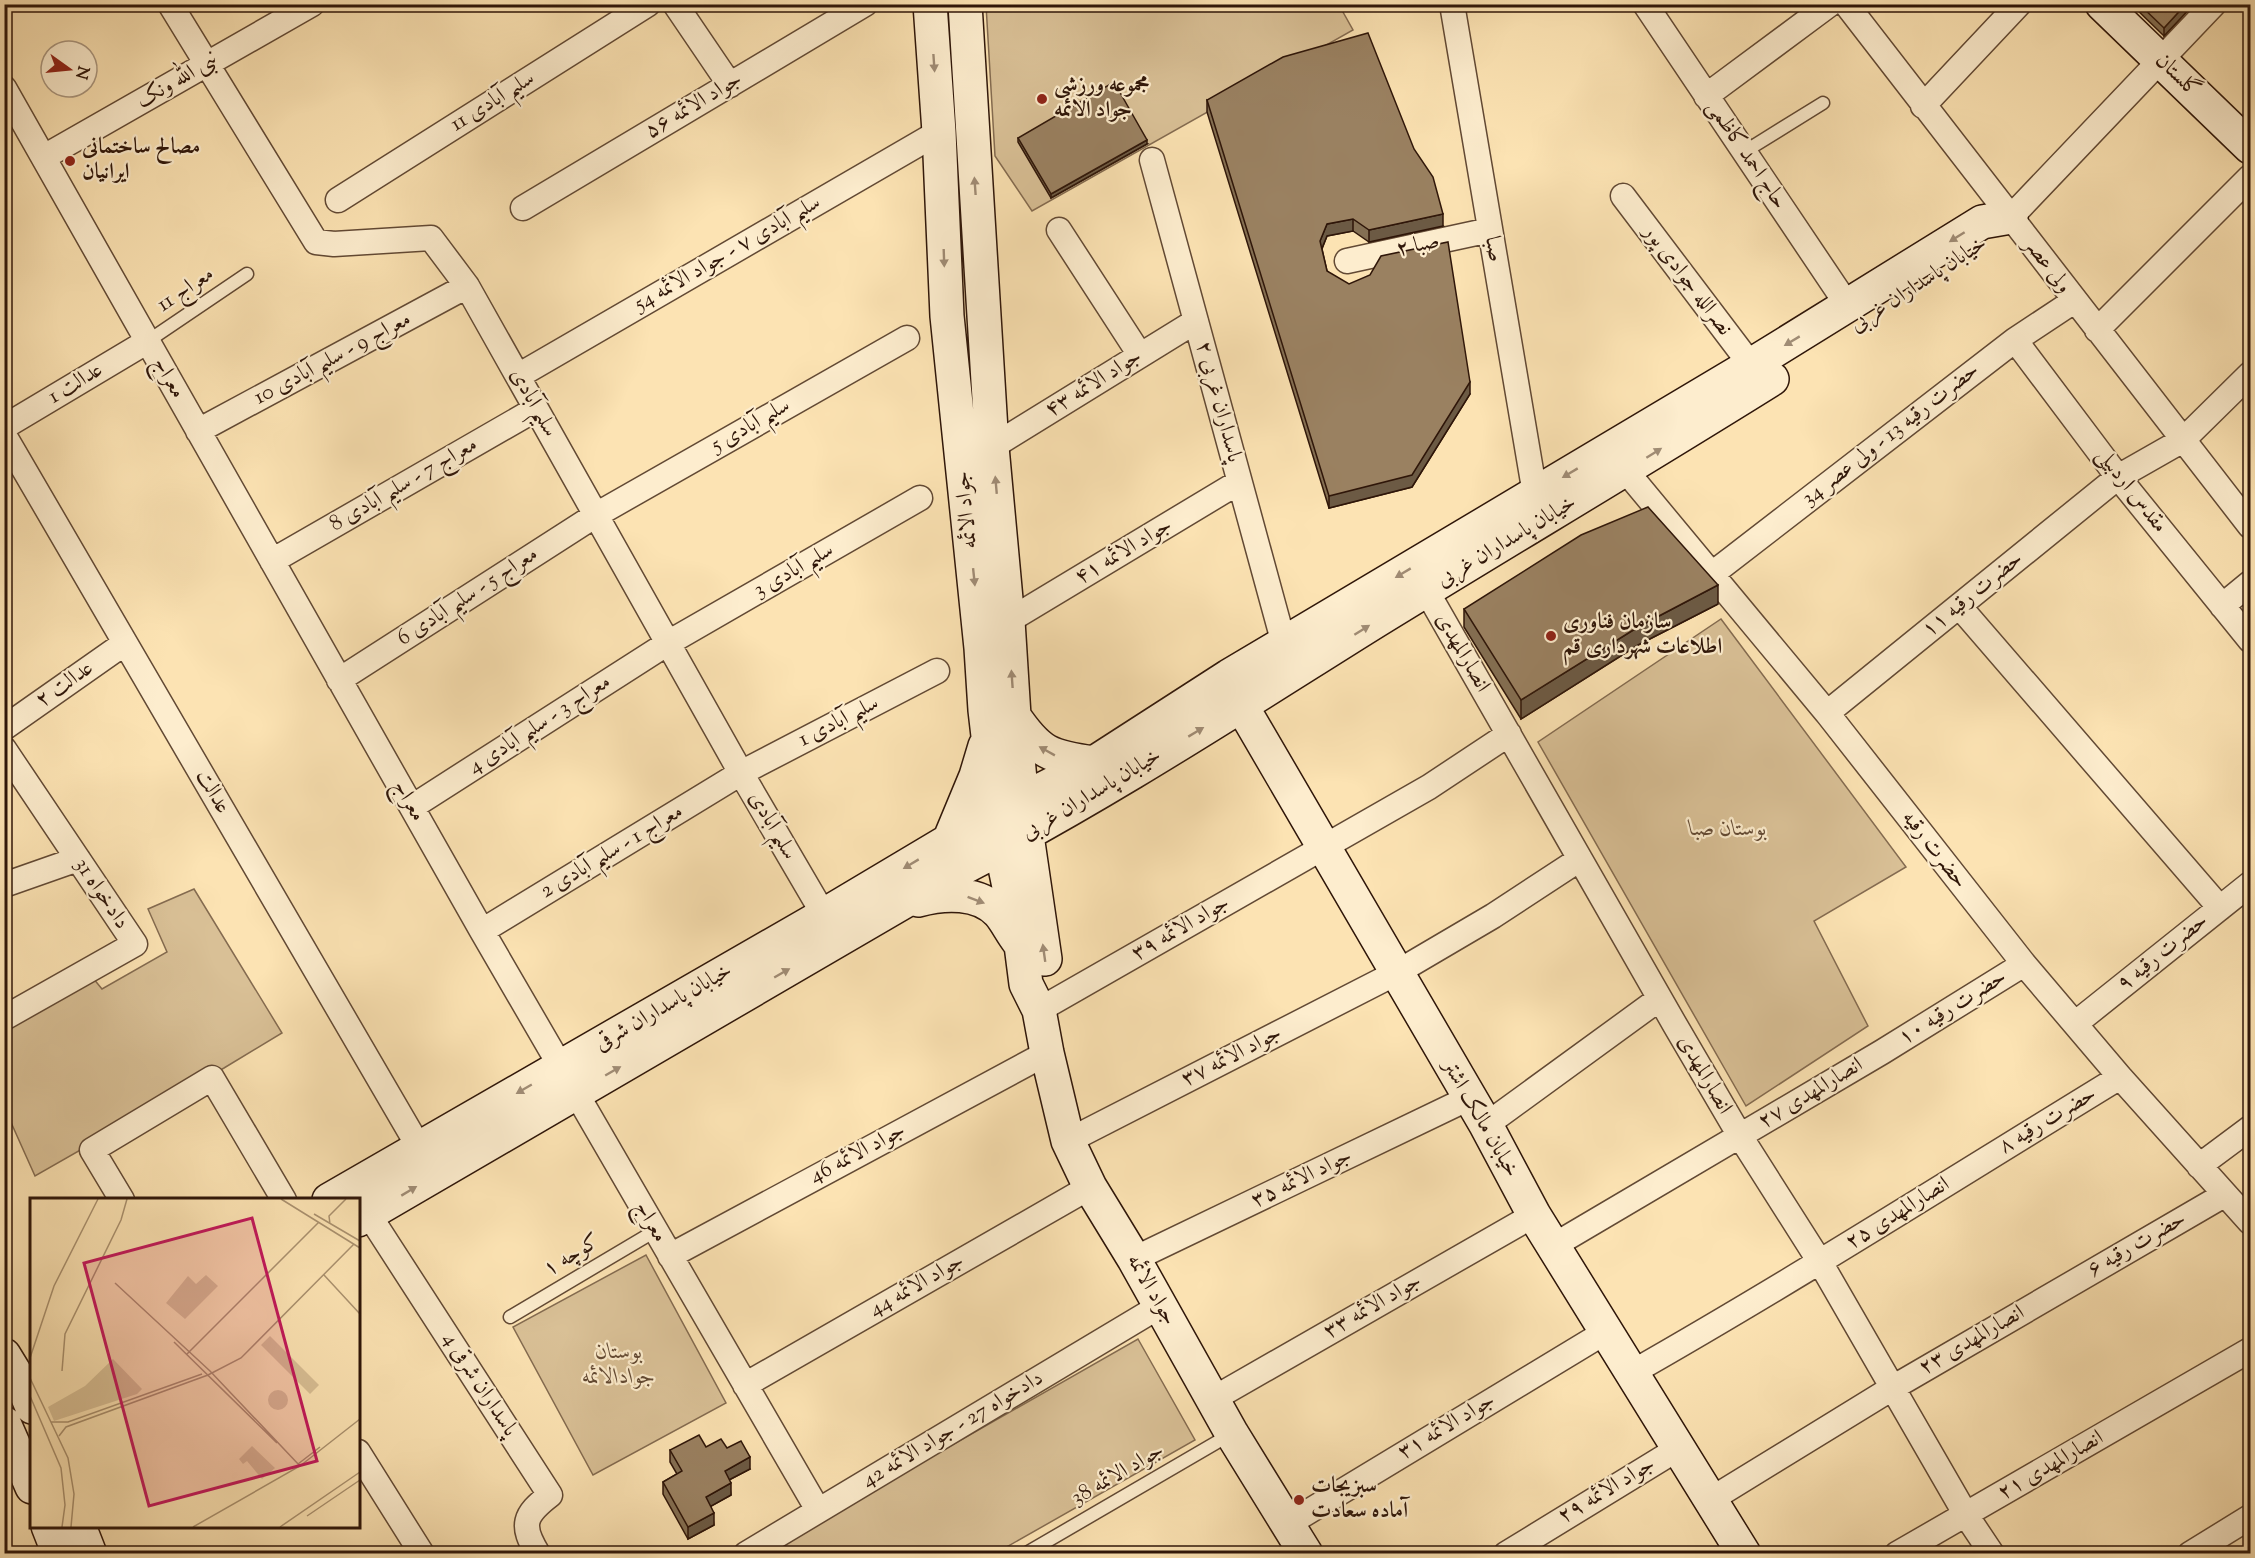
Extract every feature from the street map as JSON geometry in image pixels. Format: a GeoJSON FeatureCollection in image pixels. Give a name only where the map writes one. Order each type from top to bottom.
{"type":"FeatureCollection","features":[{"type":"Feature","properties":{"kind":"street","name":"سلیم آبادی"},"geometry":{"type":"LineString","coordinates":[[170,4],[316,242],[334,244],[432,238],[467,286],[741,773],[824,915]]}},
{"type":"Feature","properties":{"kind":"street","name":"نبی الله ونک"},"geometry":{"type":"LineString","coordinates":[[44,157],[312,4]]}},
{"type":"Feature","properties":{"kind":"street","name":"سلیم آبادی 11"},"geometry":{"type":"LineString","coordinates":[[338,200],[648,4]]}},
{"type":"Feature","properties":{"kind":"street"},"geometry":{"type":"LineString","coordinates":[[675,4],[730,85]]}},
{"type":"Feature","properties":{"kind":"street","name":"جواد الائمه ۵۶"},"geometry":{"type":"LineString","coordinates":[[523,208],[865,4]]}},
{"type":"Feature","properties":{"kind":"street","name":"جواد الائمه"},"geometry":{"type":"LineString","coordinates":[[930,4],[939,132],[946,315],[980,636],[988,736],[1009,806],[1026,984],[1039,1010],[1068,1141],[1090,1187],[1134,1259],[1232,1434],[1306,1554]]}},
{"type":"Feature","properties":{"kind":"street","name":"جواد الائمه"},"geometry":{"type":"LineString","coordinates":[[965,4],[992,447],[1014,716],[1009,806]]}},
{"type":"Feature","properties":{"kind":"street","name":"صبا"},"geometry":{"type":"LineString","coordinates":[[1452,4],[1534,494]]}},
{"type":"Feature","properties":{"kind":"street","name":"حاج احمد کاظمی"},"geometry":{"type":"LineString","coordinates":[[1645,4],[1848,306]]}},
{"type":"Feature","properties":{"kind":"street"},"geometry":{"type":"LineString","coordinates":[[1706,96],[1830,4]]}},
{"type":"Feature","properties":{"kind":"street","name":"ولی عصر"},"geometry":{"type":"LineString","coordinates":[[1846,4],[2250,526]]}},
{"type":"Feature","properties":{"kind":"street"},"geometry":{"type":"LineString","coordinates":[[1923,106],[2019,4]]}},
{"type":"Feature","properties":{"kind":"street","name":"گلستان"},"geometry":{"type":"LineString","coordinates":[[2102,4],[2250,147]]}},
{"type":"Feature","properties":{"kind":"street"},"geometry":{"type":"LineString","coordinates":[[2011,218],[2214,4]]}},
{"type":"Feature","properties":{"kind":"street","name":"معراج"},"geometry":{"type":"LineString","coordinates":[[4,88],[482,931],[818,1510]]}},
{"type":"Feature","properties":{"kind":"street","name":"سلیم آبادی ۷ - جواد الائمه 54"},"geometry":{"type":"LineString","coordinates":[[518,376],[939,132]]}},
{"type":"Feature","properties":{"kind":"street","name":"پاسداران غربی ۲"},"geometry":{"type":"LineString","coordinates":[[1152,160],[1284,644]]}},
{"type":"Feature","properties":{"kind":"street"},"geometry":{"type":"LineString","coordinates":[[2097,330],[2250,177]]}},
{"type":"Feature","properties":{"kind":"street","name":"نصرالله جوادی پور"},"geometry":{"type":"LineString","coordinates":[[1623,196],[1751,365]]}},
{"type":"Feature","properties":{"kind":"street","name":"خیابان پاسداران غربی"},"geometry":{"type":"LineString","coordinates":[[1014,842],[1235,691],[1284,644],[1751,365],[1982,222],[2011,218]]}},
{"type":"Feature","properties":{"kind":"street","name":"خیابان پاسداران غربی"},"geometry":{"type":"LineString","coordinates":[[1009,806],[1235,691],[1426,590],[1626,471],[1992,240],[2011,218]]}},
{"type":"Feature","properties":{"kind":"street"},"geometry":{"type":"LineString","coordinates":[[1059,230],[1140,355]]}},
{"type":"Feature","properties":{"kind":"street","name":"صبا ۲"},"geometry":{"type":"LineString","coordinates":[[1347,261],[1490,230]]}},
{"type":"Feature","properties":{"kind":"street","name":"معراج 9 - سلیم آبادی 10"},"geometry":{"type":"LineString","coordinates":[[198,431],[467,286]]}},
{"type":"Feature","properties":{"kind":"street","name":"حضرت رقیه 13 - ولی عصر 34"},"geometry":{"type":"LineString","coordinates":[[1712,574],[2015,339],[2074,301]]}},
{"type":"Feature","properties":{"kind":"street","name":"جواد الائمه ۴۳"},"geometry":{"type":"LineString","coordinates":[[992,447],[1196,321]]}},
{"type":"Feature","properties":{"kind":"street","name":"سلیم آبادی 5"},"geometry":{"type":"LineString","coordinates":[[596,515],[907,338]]}},
{"type":"Feature","properties":{"kind":"street","name":"مقدس اردبیلی"},"geometry":{"type":"LineString","coordinates":[[2015,339],[2118,477],[2250,640]]}},
{"type":"Feature","properties":{"kind":"street","name":"عدالت 1"},"geometry":{"type":"LineString","coordinates":[[4,427],[148,341]]}},
{"type":"Feature","properties":{"kind":"street","name":"حضرت رقیه ۱۱"},"geometry":{"type":"LineString","coordinates":[[1827,713],[2118,477],[2184,440],[2250,374]]}},
{"type":"Feature","properties":{"kind":"street","name":"معراج 7 - سلیم آبادی 8"},"geometry":{"type":"LineString","coordinates":[[272,561],[536,409]]}},
{"type":"Feature","properties":{"kind":"street","name":"عدالت"},"geometry":{"type":"LineString","coordinates":[[4,435],[420,1149]]}},
{"type":"Feature","properties":{"kind":"street","name":"حضرت رقیه"},"geometry":{"type":"LineString","coordinates":[[1626,471],[1827,713],[2024,964],[2120,1077],[2250,1222]]}},
{"type":"Feature","properties":{"kind":"street","name":"جواد الائمه ۴۱"},"geometry":{"type":"LineString","coordinates":[[1008,621],[1239,482]]}},
{"type":"Feature","properties":{"kind":"street","name":"سلیم آبادی 3"},"geometry":{"type":"LineString","coordinates":[[668,643],[920,498]]}},
{"type":"Feature","properties":{"kind":"street","name":"معراج 5 - سلیم آبادی 6"},"geometry":{"type":"LineString","coordinates":[[339,680],[596,515]]}},
{"type":"Feature","properties":{"kind":"street"},"geometry":{"type":"LineString","coordinates":[[2222,606],[2250,584]]}},
{"type":"Feature","properties":{"kind":"street","name":"انصارالمهدی"},"geometry":{"type":"LineString","coordinates":[[1426,590],[1659,999],[1740,1136],[1820,1262],[1966,1515],[1992,1554]]}},
{"type":"Feature","properties":{"kind":"street"},"geometry":{"type":"LineString","coordinates":[[1959,606],[2220,908]]}},
{"type":"Feature","properties":{"kind":"street","name":"عدالت ۲"},"geometry":{"type":"LineString","coordinates":[[4,728],[125,643]]}},
{"type":"Feature","properties":{"kind":"street","name":"معراج 3 - سلیم آبادی 4"},"geometry":{"type":"LineString","coordinates":[[412,807],[668,643]]}},
{"type":"Feature","properties":{"kind":"street","name":"سلیم آبادی 1"},"geometry":{"type":"LineString","coordinates":[[741,773],[937,671]]}},
{"type":"Feature","properties":{"kind":"street","name":"خیابان مالک اشتر"},"geometry":{"type":"LineString","coordinates":[[1235,691],[1323,849],[1477,1112],[1534,1215],[1744,1554]]}},
{"type":"Feature","properties":{"kind":"street"},"geometry":{"type":"LineString","coordinates":[[1014,716],[1029,739],[1042,749],[1062,759],[1094,763]]}},
{"type":"Feature","properties":{"kind":"street","name":"جواد الائمه ۳۹"},"geometry":{"type":"LineString","coordinates":[[1039,1010],[1429,787],[1509,734]]}},
{"type":"Feature","properties":{"kind":"street"},"geometry":{"type":"LineString","coordinates":[[949,841],[976,776],[988,736]]}},
{"type":"Feature","properties":{"kind":"street","name":"دادخواه 31"},"geometry":{"type":"LineString","coordinates":[[4,749],[135,944],[4,1018]]}},
{"type":"Feature","properties":{"kind":"street","name":"معراج 1 - سلیم آبادی 2"},"geometry":{"type":"LineString","coordinates":[[482,931],[741,773]]}},
{"type":"Feature","properties":{"kind":"street","name":"خیابان پاسداران شرقی"},"geometry":{"type":"LineString","coordinates":[[364,1218],[568,1080],[824,915],[1009,806]]}},
{"type":"Feature","properties":{"kind":"street","name":"جواد الائمه"},"geometry":{"type":"LineString","coordinates":[[1014,842],[1048,983],[1039,1010]]}},
{"type":"Feature","properties":{"kind":"street","name":"خیابان پاسداران شرقی"},"geometry":{"type":"LineString","coordinates":[[333,1198],[420,1149],[568,1080],[1014,842]]}},
{"type":"Feature","properties":{"kind":"street"},"geometry":{"type":"LineString","coordinates":[[4,885],[78,859]]}},
{"type":"Feature","properties":{"kind":"street","name":"جواد الائمه ۳۷"},"geometry":{"type":"LineString","coordinates":[[1068,1141],[1396,973],[1493,916],[1580,859]]}},
{"type":"Feature","properties":{"kind":"street","name":"حضرت رقیه ۹"},"geometry":{"type":"LineString","coordinates":[[2076,1023],[2250,884]]}},
{"type":"Feature","properties":{"kind":"street"},"geometry":{"type":"LineString","coordinates":[[899,905],[927,898],[963,895],[984,902],[998,912],[1021,945]]}},
{"type":"Feature","properties":{"kind":"street","name":"حضرت رقیه ۱۰"},"geometry":{"type":"LineString","coordinates":[[1882,1052],[2024,964]]}},
{"type":"Feature","properties":{"kind":"street","name":"جواد الائمه ۳۵"},"geometry":{"type":"LineString","coordinates":[[1134,1259],[1477,1112],[1581,1055],[1659,999]]}},
{"type":"Feature","properties":{"kind":"street","name":"انصارالمهدی ۲۷"},"geometry":{"type":"LineString","coordinates":[[1553,1246],[1882,1052]]}},
{"type":"Feature","properties":{"kind":"street","name":"جواد الائمه 46"},"geometry":{"type":"LineString","coordinates":[[670,1256],[1047,1053]]}},
{"type":"Feature","properties":{"kind":"street","name":"حضرت رقیه ۸"},"geometry":{"type":"LineString","coordinates":[[1975,1165],[2120,1077]]}},
{"type":"Feature","properties":{"kind":"street"},"geometry":{"type":"LineString","coordinates":[[121,1198],[92,1150],[212,1078],[283,1198]]}},
{"type":"Feature","properties":{"kind":"street"},"geometry":{"type":"LineString","coordinates":[[2199,1166],[2250,1128]]}},
{"type":"Feature","properties":{"kind":"street","name":"انصارالمهدی ۲۵"},"geometry":{"type":"LineString","coordinates":[[1633,1372],[1733,1315],[1975,1165]]}},
{"type":"Feature","properties":{"kind":"street","name":"جواد الائمه 44"},"geometry":{"type":"LineString","coordinates":[[745,1385],[1090,1187]]}},
{"type":"Feature","properties":{"kind":"street","name":"حضرت رقیه ۶"},"geometry":{"type":"LineString","coordinates":[[2051,1295],[2224,1195]]}},
{"type":"Feature","properties":{"kind":"street","name":"جواد الائمه ۳۳"},"geometry":{"type":"LineString","coordinates":[[1213,1399],[1534,1215]]}},
{"type":"Feature","properties":{"kind":"street","name":"پاسداران شرقی 4"},"geometry":{"type":"LineString","coordinates":[[364,1218],[550,1495],[533,1508],[526,1521],[526,1534],[538,1554]]}},
{"type":"Feature","properties":{"kind":"street","name":"انصارالمهدی ۲۳"},"geometry":{"type":"LineString","coordinates":[[1710,1500],[1809,1438],[2051,1295]]}},
{"type":"Feature","properties":{"kind":"street","name":"دادخواه 27 - جواد الائمه 42"},"geometry":{"type":"LineString","coordinates":[[746,1554],[1160,1306]]}},
{"type":"Feature","properties":{"kind":"street","name":"جواد الائمه ۳۱"},"geometry":{"type":"LineString","coordinates":[[1288,1524],[1607,1331]]}},
{"type":"Feature","properties":{"kind":"street","name":"انصارالمهدی ۲۱"},"geometry":{"type":"LineString","coordinates":[[1897,1554],[2250,1350]]}},
{"type":"Feature","properties":{"kind":"street"},"geometry":{"type":"LineString","coordinates":[[4,1355],[23,1393]]}},
{"type":"Feature","properties":{"kind":"street"},"geometry":{"type":"LineString","coordinates":[[4,1423],[30,1482]]}},
{"type":"Feature","properties":{"kind":"street","name":"جواد الائمه ۲۹"},"geometry":{"type":"LineString","coordinates":[[1506,1554],[1679,1448]]}},
{"type":"Feature","properties":{"kind":"street"},"geometry":{"type":"LineString","coordinates":[[360,1455],[422,1554]]}},
{"type":"Feature","properties":{"kind":"street"},"geometry":{"type":"LineString","coordinates":[[2194,1553],[2250,1518]]}},
{"type":"Feature","properties":{"kind":"street"},"geometry":{"type":"LineString","coordinates":[[48,1528],[59,1554]]}},
{"type":"Feature","properties":{"kind":"street"},"geometry":{"type":"LineString","coordinates":[[80,1528],[90,1554]]}},
{"type":"Feature","properties":{"kind":"lane"},"geometry":{"type":"LineString","coordinates":[[1744,152],[1823,103]]}},
{"type":"Feature","properties":{"kind":"lane","name":"معراج 11"},"geometry":{"type":"LineString","coordinates":[[148,341],[248,274]]}},
{"type":"Feature","properties":{"kind":"lane","name":"کوچه ۱"},"geometry":{"type":"LineString","coordinates":[[510,1317],[655,1231]]}},
{"type":"Feature","properties":{"kind":"lane","name":"جواد الائمه 38"},"geometry":{"type":"LineString","coordinates":[[1025,1554],[1232,1434]]}},
{"type":"Feature","properties":{"kind":"green space"},"geometry":{"type":"Polygon","coordinates":[[[986,5],[1339,5],[1353,30],[1032,211],[995,156],[986,5]]]}},
{"type":"Feature","properties":{"kind":"green space","name":"بوستان صبا"},"geometry":{"type":"Polygon","coordinates":[[[1721,619],[1906,867],[1814,921],[1868,1026],[1746,1106],[1538,742],[1721,619]]]}},
{"type":"Feature","properties":{"kind":"green space"},"geometry":{"type":"Polygon","coordinates":[[[194,889],[282,1033],[35,1176],[5,1109],[4,1019],[88,972],[102,989],[167,952],[148,909],[194,889]]]}},
{"type":"Feature","properties":{"kind":"green space","name":"بوستان جوادالائمه"},"geometry":{"type":"Polygon","coordinates":[[[646,1255],[726,1403],[593,1475],[513,1327],[646,1255]]]}},
{"type":"Feature","properties":{"kind":"green space"},"geometry":{"type":"Polygon","coordinates":[[[1138,1339],[1195,1440],[996,1553],[761,1554],[1138,1339]]]}},
{"type":"Feature","properties":{"kind":"building"},"geometry":{"type":"Polygon","coordinates":[[[2139,4],[2186,4],[2164,28],[2139,4]]]}},
{"type":"Feature","properties":{"kind":"building"},"geometry":{"type":"Polygon","coordinates":[[[1368,33],[1414,149],[1433,177],[1443,214],[1369,230],[1353,219],[1327,224],[1320,241],[1327,271],[1349,284],[1370,275],[1381,256],[1448,242],[1470,382],[1412,475],[1329,496],[1207,100],[1283,57],[1368,33]]]}},
{"type":"Feature","properties":{"kind":"building"},"geometry":{"type":"Polygon","coordinates":[[[1114,82],[1147,140],[1051,194],[1018,138],[1114,82]]]}},
{"type":"Feature","properties":{"kind":"building"},"geometry":{"type":"Polygon","coordinates":[[[1648,507],[1718,585],[1638,627],[1521,700],[1464,609],[1581,535],[1648,507]]]}},
{"type":"Feature","properties":{"kind":"building"},"geometry":{"type":"Polygon","coordinates":[[[699,1435],[706,1447],[721,1439],[727,1448],[741,1441],[750,1457],[725,1471],[731,1483],[706,1497],[714,1513],[688,1527],[663,1482],[682,1471],[670,1450],[699,1435]]]}},
{"type":"Feature","properties":{"kind":"place","name":"مجموعه ورزشی جواد الائمه"},"geometry":{"type":"Point","coordinates":[1042,99]}},
{"type":"Feature","properties":{"kind":"place","name":"مصالح ساختمانی ایرانیان"},"geometry":{"type":"Point","coordinates":[70,161]}},
{"type":"Feature","properties":{"kind":"place","name":"سازمان فناوری اطلاعات شهرداری قم"},"geometry":{"type":"Point","coordinates":[1551,636]}},
{"type":"Feature","properties":{"kind":"place","name":"سبزیجات آماده سعادت"},"geometry":{"type":"Point","coordinates":[1299,1500]}}]}
